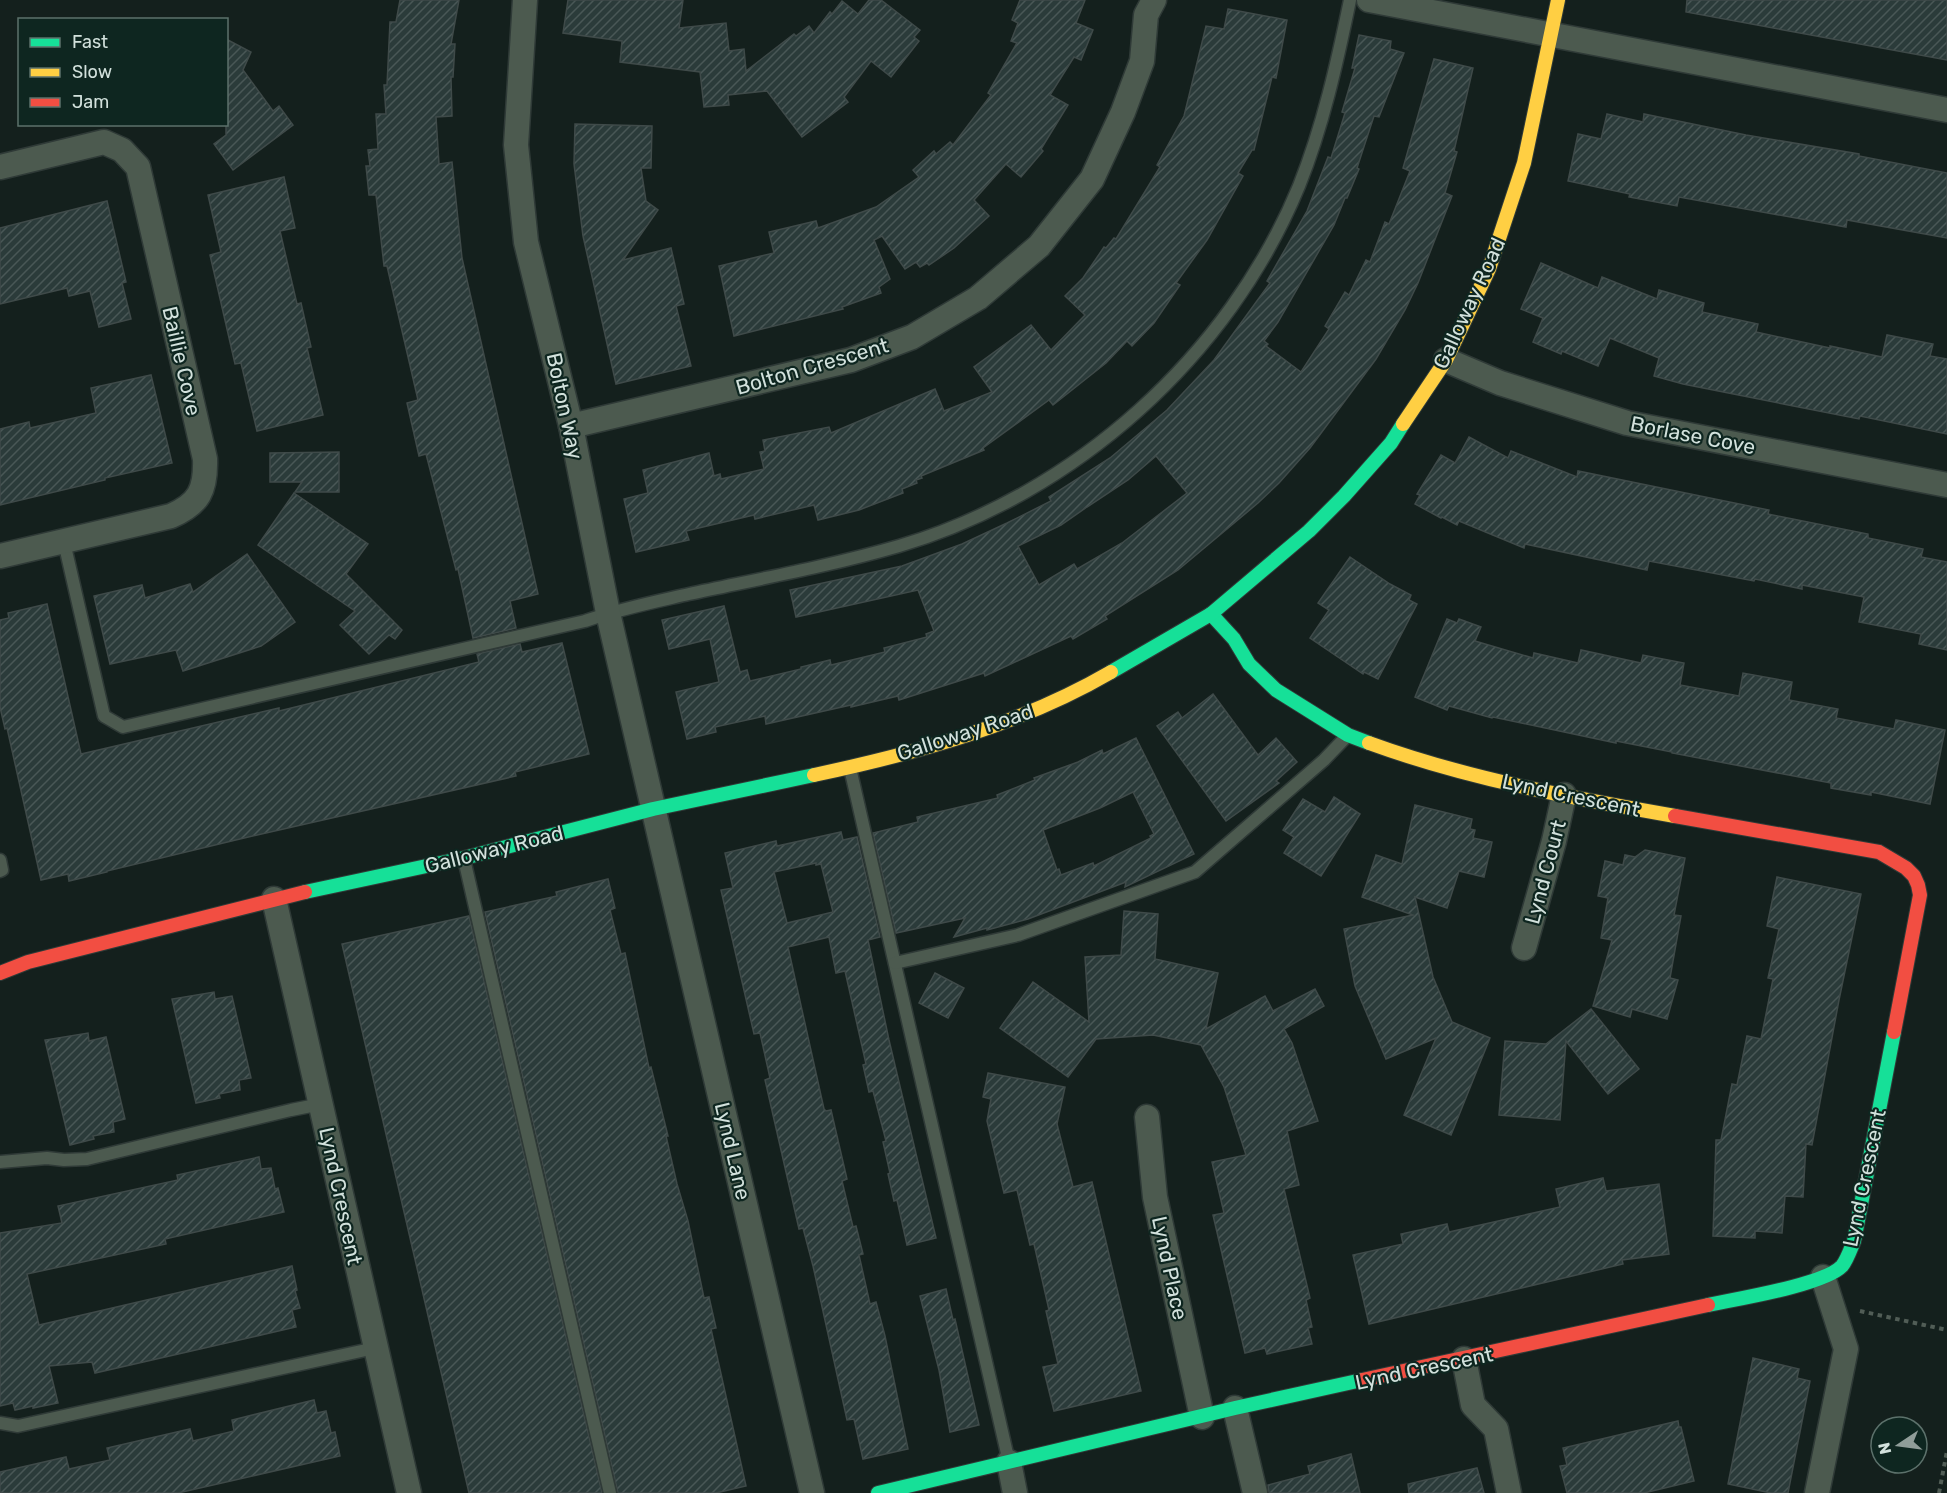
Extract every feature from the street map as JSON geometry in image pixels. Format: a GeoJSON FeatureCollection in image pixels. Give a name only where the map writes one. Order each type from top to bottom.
{"type":"FeatureCollection","features":[{"type":"Feature","properties":{"kind":"street","name":"Bolton Way"},"geometry":{"type":"LineString","coordinates":[[525,0],[516,146],[525,231],[571,426],[608,613],[653,809]]}},
{"type":"Feature","properties":{"kind":"street","name":"Bolton Crescent"},"geometry":{"type":"LineString","coordinates":[[571,426],[851,360],[912,337],[978,298],[1039,246],[1092,179],[1124,112],[1142,61],[1146,15],[1154,0]]}},
{"type":"Feature","properties":{"kind":"street"},"geometry":{"type":"LineString","coordinates":[[1369,0],[1947,110]]}},
{"type":"Feature","properties":{"kind":"street","name":"Galloway Road"},"geometry":{"type":"LineString","coordinates":[[0,973],[28,962],[274,899],[464,858],[653,809],[850,767],[929,747],[1006,723],[1077,692],[1211,615],[1309,531],[1344,496],[1391,443],[1446,360],[1489,269],[1524,164],[1558,0]]}},
{"type":"Feature","properties":{"kind":"street","name":"Baillie Cove"},"geometry":{"type":"LineString","coordinates":[[0,167],[104,142],[122,150],[138,167],[205,459],[206,478],[199,495],[186,509],[171,516],[0,556]]}},
{"type":"Feature","properties":{"kind":"street","name":"Borlase Cove"},"geometry":{"type":"LineString","coordinates":[[1446,360],[1500,383],[1627,423],[1947,485]]}},
{"type":"Feature","properties":{"kind":"street","name":"Lynd Crescent"},"geometry":{"type":"LineString","coordinates":[[878,1493],[1236,1408],[1823,1278],[1842,1266],[1854,1241],[1912,937],[1921,903],[1916,879],[1903,864],[1878,852],[1564,795],[1446,768],[1397,753],[1348,735],[1276,690],[1249,664],[1234,639],[1211,615]]}},
{"type":"Feature","properties":{"kind":"street","name":"Lynd Court"},"geometry":{"type":"LineString","coordinates":[[1524,948],[1554,841],[1564,795]]}},
{"type":"Feature","properties":{"kind":"street","name":"Lynd Lane"},"geometry":{"type":"LineString","coordinates":[[653,809],[812,1493]]}},
{"type":"Feature","properties":{"kind":"street","name":"Lynd Crescent"},"geometry":{"type":"LineString","coordinates":[[274,899],[409,1493]]}},
{"type":"Feature","properties":{"kind":"street","name":"Galloway Road"},"geometry":{"type":"LineString","coordinates":[[0,962],[28,962]]}},
{"type":"Feature","properties":{"kind":"street","name":"Lynd Place"},"geometry":{"type":"LineString","coordinates":[[1147,1117],[1155,1197],[1202,1417]]}},
{"type":"Feature","properties":{"kind":"street"},"geometry":{"type":"LineString","coordinates":[[1817,1493],[1846,1349],[1823,1278]]}},
{"type":"Feature","properties":{"kind":"street"},"geometry":{"type":"LineString","coordinates":[[1464,1359],[1473,1405],[1496,1429],[1509,1493]]}},
{"type":"Feature","properties":{"kind":"street"},"geometry":{"type":"LineString","coordinates":[[1236,1408],[1255,1493]]}},
{"type":"Feature","properties":{"kind":"street"},"geometry":{"type":"LineString","coordinates":[[1009,1462],[1015,1493]]}},
{"type":"Feature","properties":{"kind":"lane"},"geometry":{"type":"LineString","coordinates":[[64,542],[104,716],[123,727],[585,621],[608,613],[842,561],[950,529],[1030,488],[1106,438],[1149,401],[1196,352],[1232,307],[1257,269],[1298,188],[1327,101],[1350,0]]}},
{"type":"Feature","properties":{"kind":"lane"},"geometry":{"type":"LineString","coordinates":[[895,963],[1018,935],[1195,872],[1324,760],[1348,735]]}},
{"type":"Feature","properties":{"kind":"lane"},"geometry":{"type":"LineString","coordinates":[[850,767],[1009,1462]]}},
{"type":"Feature","properties":{"kind":"lane"},"geometry":{"type":"LineString","coordinates":[[464,858],[610,1493]]}},
{"type":"Feature","properties":{"kind":"lane"},"geometry":{"type":"LineString","coordinates":[[0,860],[2,870],[0,871]]}},
{"type":"Feature","properties":{"kind":"lane"},"geometry":{"type":"LineString","coordinates":[[0,1162],[47,1158],[87,1159],[321,1104]]}},
{"type":"Feature","properties":{"kind":"lane"},"geometry":{"type":"LineString","coordinates":[[0,1423],[18,1426],[29,1424],[375,1348]]}},
{"type":"Feature","properties":{"kind":"path"},"geometry":{"type":"LineString","coordinates":[[1850,1309],[1947,1329]]}},
{"type":"Feature","properties":{"kind":"path"},"geometry":{"type":"LineString","coordinates":[[1939,1493],[1947,1451]]}},
{"type":"Feature","properties":{"kind":"building"},"geometry":{"type":"Polygon","coordinates":[[[400,0],[459,0],[451,44],[455,44],[453,77],[451,77],[452,116],[436,117],[439,164],[452,162],[462,258],[538,594],[510,601],[516,628],[473,638],[458,569],[456,570],[426,454],[419,456],[407,403],[418,400],[387,266],[384,266],[376,195],[369,195],[366,166],[370,166],[368,150],[378,149],[376,114],[386,114],[384,85],[387,85],[390,22],[396,22],[400,0]]]}},
{"type":"Feature","properties":{"kind":"building"},"geometry":{"type":"Polygon","coordinates":[[[568,0],[683,0],[679,28],[726,23],[729,51],[744,49],[746,71],[794,34],[796,36],[809,26],[814,33],[842,1],[858,14],[869,0],[881,0],[920,30],[914,37],[919,41],[891,77],[871,61],[844,97],[848,102],[802,137],[767,91],[728,95],[729,105],[704,107],[700,72],[620,62],[622,41],[563,33],[568,0]]]}},
{"type":"Feature","properties":{"kind":"building"},"geometry":{"type":"Polygon","coordinates":[[[1020,0],[1085,0],[1076,23],[1093,30],[1081,60],[1074,57],[1050,95],[1068,105],[1041,149],[1043,151],[1021,177],[1006,164],[974,200],[989,216],[954,248],[929,265],[927,263],[920,267],[916,262],[905,269],[882,236],[874,240],[890,279],[879,287],[881,293],[842,307],[843,309],[734,336],[719,266],[774,253],[769,232],[816,221],[818,228],[876,207],[919,177],[913,170],[934,151],[936,154],[950,142],[953,145],[991,95],[988,93],[1017,43],[1011,41],[1018,23],[1012,20],[1020,0]]]}},
{"type":"Feature","properties":{"kind":"building"},"geometry":{"type":"Polygon","coordinates":[[[1687,0],[1947,0],[1947,60],[1686,12],[1687,0]]]}},
{"type":"Feature","properties":{"kind":"building"},"geometry":{"type":"Polygon","coordinates":[[[1228,9],[1287,20],[1276,78],[1272,77],[1254,150],[1238,173],[1243,176],[1207,240],[1176,283],[1180,285],[1154,323],[1132,346],[1127,341],[1106,363],[1053,405],[1049,400],[983,448],[984,450],[921,476],[922,478],[916,480],[917,483],[902,489],[903,493],[859,510],[818,520],[814,505],[755,519],[754,515],[686,531],[689,540],[636,552],[624,499],[648,493],[643,470],[709,453],[714,476],[720,474],[721,479],[764,469],[760,452],[765,451],[763,440],[829,427],[831,433],[935,389],[944,411],[992,392],[974,367],[1031,325],[1051,350],[1085,315],[1065,296],[1083,278],[1104,247],[1106,248],[1114,238],[1116,239],[1160,167],[1157,165],[1184,116],[1206,26],[1224,29],[1228,9]]]}},
{"type":"Feature","properties":{"kind":"building"},"geometry":{"type":"Polygon","coordinates":[[[1359,35],[1391,41],[1390,49],[1404,53],[1379,117],[1374,116],[1357,168],[1359,169],[1334,225],[1278,322],[1264,341],[1268,344],[1266,346],[1301,372],[1329,329],[1325,326],[1345,292],[1349,295],[1366,260],[1370,262],[1385,222],[1389,224],[1410,171],[1403,168],[1434,59],[1473,68],[1454,151],[1457,152],[1445,193],[1452,196],[1418,283],[1376,359],[1310,448],[1279,483],[1178,570],[1105,616],[1107,619],[1073,639],[1071,636],[985,676],[984,673],[899,700],[898,696],[766,724],[765,716],[715,727],[716,732],[687,739],[676,692],[719,682],[710,639],[669,649],[662,620],[724,606],[740,672],[747,670],[750,681],[830,660],[831,665],[885,652],[884,648],[927,637],[926,634],[934,631],[918,590],[796,617],[790,590],[902,566],[962,544],[1007,523],[1051,501],[1049,497],[1110,458],[1167,410],[1214,360],[1270,283],[1267,281],[1307,211],[1328,157],[1331,158],[1345,113],[1342,112],[1355,68],[1352,68],[1359,35]],[[1156,456],[1128,480],[1061,525],[1018,546],[1039,585],[1074,564],[1077,569],[1122,543],[1187,493],[1156,456]]]}},
{"type":"Feature","properties":{"kind":"building"},"geometry":{"type":"Polygon","coordinates":[[[228,40],[251,52],[243,70],[273,111],[279,106],[293,125],[233,170],[214,144],[226,135],[226,126],[228,126],[228,40]]]}},
{"type":"Feature","properties":{"kind":"building"},"geometry":{"type":"Polygon","coordinates":[[[1607,114],[1643,122],[1644,114],[1746,135],[1859,154],[1859,156],[1947,173],[1947,238],[1847,220],[1846,227],[1679,197],[1677,206],[1629,197],[1630,194],[1568,181],[1578,134],[1601,139],[1607,114]]]}},
{"type":"Feature","properties":{"kind":"building"},"geometry":{"type":"Polygon","coordinates":[[[575,124],[652,126],[651,168],[641,168],[646,201],[658,210],[623,260],[671,248],[684,304],[676,306],[691,366],[616,384],[583,236],[574,164],[575,124]]]}},
{"type":"Feature","properties":{"kind":"building"},"geometry":{"type":"Polygon","coordinates":[[[284,177],[295,228],[280,231],[297,304],[301,303],[311,347],[307,348],[323,415],[257,431],[241,363],[235,364],[210,255],[221,252],[208,195],[284,177]]]}},
{"type":"Feature","properties":{"kind":"building"},"geometry":{"type":"Polygon","coordinates":[[[107,201],[126,282],[122,283],[131,319],[99,327],[90,291],[69,296],[67,288],[0,304],[0,228],[107,201]]]}},
{"type":"Feature","properties":{"kind":"building"},"geometry":{"type":"Polygon","coordinates":[[[1541,263],[1598,288],[1602,277],[1657,299],[1659,290],[1704,303],[1702,312],[1758,324],[1756,332],[1830,348],[1830,346],[1882,357],[1887,335],[1933,344],[1930,356],[1947,359],[1947,434],[1860,416],[1859,419],[1683,384],[1654,376],[1659,358],[1610,338],[1598,366],[1562,351],[1561,354],[1533,342],[1543,318],[1521,309],[1541,263]]]}},
{"type":"Feature","properties":{"kind":"building"},"geometry":{"type":"Polygon","coordinates":[[[151,375],[172,463],[0,505],[0,429],[29,422],[30,428],[96,413],[91,388],[151,375]]]}},
{"type":"Feature","properties":{"kind":"building"},"geometry":{"type":"Polygon","coordinates":[[[1469,437],[1508,458],[1511,451],[1577,477],[1578,471],[1769,510],[1768,514],[1868,534],[1868,538],[1923,549],[1921,557],[1947,562],[1947,650],[1919,644],[1921,634],[1859,622],[1864,597],[1802,585],[1802,589],[1755,579],[1754,581],[1649,561],[1647,570],[1525,544],[1524,548],[1459,521],[1457,525],[1415,504],[1420,495],[1417,494],[1441,455],[1455,463],[1469,437]]]}},
{"type":"Feature","properties":{"kind":"building"},"geometry":{"type":"Polygon","coordinates":[[[339,452],[339,492],[295,492],[302,482],[270,482],[270,453],[339,452]]]}},
{"type":"Feature","properties":{"kind":"building"},"geometry":{"type":"Polygon","coordinates":[[[294,493],[368,544],[346,574],[402,630],[395,639],[389,635],[369,654],[340,625],[355,611],[258,545],[294,493]]]}},
{"type":"Feature","properties":{"kind":"building"},"geometry":{"type":"Polygon","coordinates":[[[247,554],[295,622],[261,646],[183,671],[176,650],[110,664],[94,596],[142,585],[145,598],[190,584],[193,592],[247,554]]]}},
{"type":"Feature","properties":{"kind":"building"},"geometry":{"type":"Polygon","coordinates":[[[1350,557],[1411,595],[1409,600],[1417,604],[1378,679],[1364,672],[1363,674],[1310,638],[1329,610],[1318,603],[1350,557]]]}},
{"type":"Feature","properties":{"kind":"building"},"geometry":{"type":"Polygon","coordinates":[[[47,604],[81,754],[279,708],[279,711],[479,662],[477,654],[520,644],[522,652],[562,643],[589,754],[515,772],[516,776],[69,881],[68,874],[41,880],[7,728],[5,729],[0,707],[0,620],[9,618],[8,613],[47,604]]]}},
{"type":"Feature","properties":{"kind":"building"},"geometry":{"type":"Polygon","coordinates":[[[1447,619],[1457,623],[1459,619],[1481,627],[1475,641],[1533,658],[1534,653],[1578,663],[1581,650],[1641,663],[1643,655],[1684,663],[1680,685],[1739,696],[1743,673],[1792,682],[1789,700],[1838,709],[1836,718],[1894,729],[1896,720],[1945,730],[1930,804],[1871,792],[1871,795],[1831,788],[1831,783],[1616,741],[1616,743],[1492,718],[1449,706],[1447,710],[1415,697],[1447,619]]]}},
{"type":"Feature","properties":{"kind":"building"},"geometry":{"type":"Polygon","coordinates":[[[1213,694],[1258,755],[1276,738],[1297,762],[1276,781],[1279,783],[1226,821],[1157,726],[1178,712],[1182,718],[1213,694]]]}},
{"type":"Feature","properties":{"kind":"building"},"geometry":{"type":"Polygon","coordinates":[[[1136,738],[1194,854],[1125,887],[1126,882],[1028,919],[987,930],[987,928],[954,937],[965,918],[896,933],[873,833],[918,822],[917,817],[998,798],[997,795],[1035,780],[1034,778],[1078,762],[1102,750],[1103,754],[1136,738]],[[1133,792],[1100,808],[1043,830],[1057,870],[1059,869],[1061,875],[1093,863],[1094,866],[1151,838],[1150,836],[1154,834],[1133,792]]]}},
{"type":"Feature","properties":{"kind":"building"},"geometry":{"type":"Polygon","coordinates":[[[1334,797],[1360,814],[1321,876],[1284,853],[1294,837],[1283,830],[1303,799],[1325,812],[1334,797]]]}},
{"type":"Feature","properties":{"kind":"building"},"geometry":{"type":"Polygon","coordinates":[[[1415,805],[1472,819],[1470,829],[1475,830],[1473,838],[1492,842],[1484,877],[1459,871],[1447,908],[1415,897],[1433,977],[1452,1022],[1490,1038],[1451,1135],[1404,1115],[1436,1038],[1386,1059],[1355,986],[1344,929],[1413,915],[1362,897],[1376,855],[1402,864],[1415,805]]]}},
{"type":"Feature","properties":{"kind":"building"},"geometry":{"type":"Polygon","coordinates":[[[841,832],[843,840],[857,837],[880,937],[868,940],[936,1238],[907,1245],[897,1200],[894,1201],[888,1174],[890,1173],[883,1142],[886,1141],[873,1091],[869,1092],[863,1065],[866,1064],[845,971],[836,973],[829,937],[788,947],[824,1109],[831,1110],[847,1179],[842,1181],[853,1227],[856,1226],[863,1254],[859,1255],[870,1304],[876,1302],[885,1336],[908,1449],[863,1459],[854,1419],[847,1420],[813,1266],[803,1228],[799,1229],[765,1080],[770,1078],[760,1033],[754,1034],[721,890],[733,888],[725,853],[776,841],[777,846],[841,832]],[[816,863],[774,872],[787,923],[833,912],[821,864],[816,865],[816,863]]]}},
{"type":"Feature","properties":{"kind":"building"},"geometry":{"type":"Polygon","coordinates":[[[1645,850],[1685,858],[1674,915],[1681,916],[1670,978],[1678,980],[1667,1019],[1632,1009],[1630,1017],[1593,1006],[1612,940],[1601,938],[1608,898],[1598,896],[1605,861],[1623,865],[1625,855],[1635,857],[1645,850]]]}},
{"type":"Feature","properties":{"kind":"building"},"geometry":{"type":"Polygon","coordinates":[[[1777,877],[1861,894],[1812,1145],[1806,1144],[1803,1197],[1785,1196],[1782,1233],[1755,1231],[1755,1238],[1713,1236],[1716,1140],[1721,1140],[1732,1084],[1737,1085],[1747,1036],[1761,1039],[1773,979],[1768,978],[1779,929],[1767,926],[1777,877]]]}},
{"type":"Feature","properties":{"kind":"building"},"geometry":{"type":"Polygon","coordinates":[[[608,879],[615,908],[610,910],[621,954],[625,953],[649,1068],[651,1067],[668,1136],[666,1136],[688,1221],[704,1298],[709,1297],[716,1328],[711,1329],[746,1486],[716,1493],[618,1493],[485,912],[557,896],[556,892],[608,879]]]}},
{"type":"Feature","properties":{"kind":"building"},"geometry":{"type":"Polygon","coordinates":[[[1124,911],[1158,914],[1155,959],[1218,973],[1206,1029],[1265,996],[1273,1011],[1315,989],[1324,1006],[1284,1029],[1292,1043],[1318,1121],[1287,1131],[1299,1185],[1284,1189],[1310,1298],[1306,1300],[1312,1327],[1308,1328],[1312,1344],[1267,1354],[1265,1348],[1245,1353],[1213,1215],[1224,1213],[1212,1162],[1246,1155],[1224,1087],[1201,1045],[1153,1035],[1096,1039],[1068,1077],[1000,1028],[1033,982],[1089,1022],[1085,957],[1121,955],[1124,911]]]}},
{"type":"Feature","properties":{"kind":"building"},"geometry":{"type":"Polygon","coordinates":[[[469,916],[602,1493],[469,1493],[342,944],[469,916]]]}},
{"type":"Feature","properties":{"kind":"building"},"geometry":{"type":"Polygon","coordinates":[[[935,973],[964,988],[948,1018],[919,1003],[935,973]]]}},
{"type":"Feature","properties":{"kind":"building"},"geometry":{"type":"Polygon","coordinates":[[[214,992],[215,999],[232,996],[251,1078],[239,1080],[240,1090],[219,1094],[220,1098],[196,1103],[172,999],[214,992]]]}},
{"type":"Feature","properties":{"kind":"building"},"geometry":{"type":"Polygon","coordinates":[[[1591,1009],[1639,1069],[1608,1094],[1566,1041],[1560,1120],[1499,1115],[1505,1041],[1546,1044],[1591,1009]]]}},
{"type":"Feature","properties":{"kind":"building"},"geometry":{"type":"Polygon","coordinates":[[[88,1033],[89,1041],[106,1037],[125,1119],[113,1122],[114,1132],[93,1136],[94,1139],[70,1145],[45,1040],[88,1033]]]}},
{"type":"Feature","properties":{"kind":"building"},"geometry":{"type":"Polygon","coordinates":[[[988,1073],[1065,1087],[1057,1124],[1073,1187],[1092,1182],[1141,1391],[1054,1411],[1043,1367],[1058,1364],[1046,1311],[1049,1310],[1034,1244],[1030,1245],[1017,1190],[1004,1193],[987,1121],[991,1099],[983,1097],[988,1073]]]}},
{"type":"Feature","properties":{"kind":"building"},"geometry":{"type":"Polygon","coordinates":[[[259,1157],[261,1169],[271,1168],[275,1189],[278,1188],[284,1212],[165,1239],[166,1244],[27,1274],[39,1325],[292,1266],[300,1308],[292,1310],[296,1327],[95,1373],[92,1362],[49,1366],[58,1403],[15,1410],[13,1403],[0,1406],[0,1233],[62,1223],[58,1206],[178,1180],[177,1175],[259,1157]]]}},
{"type":"Feature","properties":{"kind":"building"},"geometry":{"type":"Polygon","coordinates":[[[1603,1178],[1606,1191],[1659,1184],[1669,1254],[1622,1260],[1623,1264],[1369,1324],[1353,1255],[1403,1244],[1401,1234],[1447,1224],[1449,1232],[1560,1207],[1556,1189],[1603,1178]]]}},
{"type":"Feature","properties":{"kind":"building"},"geometry":{"type":"Polygon","coordinates":[[[946,1289],[979,1425],[950,1432],[939,1370],[920,1296],[946,1289]]]}},
{"type":"Feature","properties":{"kind":"building"},"geometry":{"type":"Polygon","coordinates":[[[1753,1358],[1799,1369],[1797,1378],[1810,1381],[1788,1493],[1771,1493],[1728,1484],[1753,1358]]]}},
{"type":"Feature","properties":{"kind":"building"},"geometry":{"type":"Polygon","coordinates":[[[314,1400],[317,1413],[326,1411],[331,1433],[335,1432],[340,1456],[178,1493],[0,1493],[0,1472],[66,1457],[69,1469],[110,1460],[107,1448],[190,1429],[193,1441],[234,1431],[232,1420],[314,1400]]]}},
{"type":"Feature","properties":{"kind":"building"},"geometry":{"type":"Polygon","coordinates":[[[1678,1421],[1694,1481],[1644,1493],[1567,1493],[1560,1466],[1567,1465],[1563,1448],[1678,1421]]]}},
{"type":"Feature","properties":{"kind":"building"},"geometry":{"type":"Polygon","coordinates":[[[1351,1454],[1360,1493],[1269,1493],[1268,1485],[1310,1474],[1308,1466],[1351,1454]]]}},
{"type":"Feature","properties":{"kind":"building"},"geometry":{"type":"Polygon","coordinates":[[[1477,1468],[1484,1493],[1409,1493],[1408,1484],[1477,1468]]]}},
{"type":"Feature","properties":{"kind":"traffic: fast"},"geometry":{"type":"LineString","coordinates":[[1111,672],[1211,614],[1309,531],[1391,443],[1403,424]]}},
{"type":"Feature","properties":{"kind":"traffic: fast"},"geometry":{"type":"LineString","coordinates":[[1211,614],[1234,639],[1249,664],[1276,690],[1348,735],[1369,743]]}},
{"type":"Feature","properties":{"kind":"traffic: fast"},"geometry":{"type":"LineString","coordinates":[[305,892],[464,858],[653,809],[814,775]]}},
{"type":"Feature","properties":{"kind":"traffic: fast"},"geometry":{"type":"LineString","coordinates":[[1708,1305],[1799,1285],[1832,1273],[1842,1266],[1854,1241],[1894,1032]]}},
{"type":"Feature","properties":{"kind":"traffic: fast"},"geometry":{"type":"LineString","coordinates":[[878,1493],[1362,1380]]}},
{"type":"Feature","properties":{"kind":"traffic: slow"},"geometry":{"type":"LineString","coordinates":[[1403,424],[1446,360],[1489,269],[1524,163],[1558,0]]}},
{"type":"Feature","properties":{"kind":"traffic: slow"},"geometry":{"type":"LineString","coordinates":[[814,775],[891,757],[967,735],[1041,707],[1111,672]]}},
{"type":"Feature","properties":{"kind":"traffic: slow"},"geometry":{"type":"LineString","coordinates":[[1369,743],[1482,777],[1675,816]]}},
{"type":"Feature","properties":{"kind":"traffic: jam"},"geometry":{"type":"LineString","coordinates":[[1675,816],[1879,852],[1906,868],[1914,876],[1920,895],[1894,1032]]}},
{"type":"Feature","properties":{"kind":"traffic: jam"},"geometry":{"type":"LineString","coordinates":[[0,973],[28,962],[305,892]]}},
{"type":"Feature","properties":{"kind":"traffic: jam"},"geometry":{"type":"LineString","coordinates":[[1362,1380],[1708,1305]]}}]}
